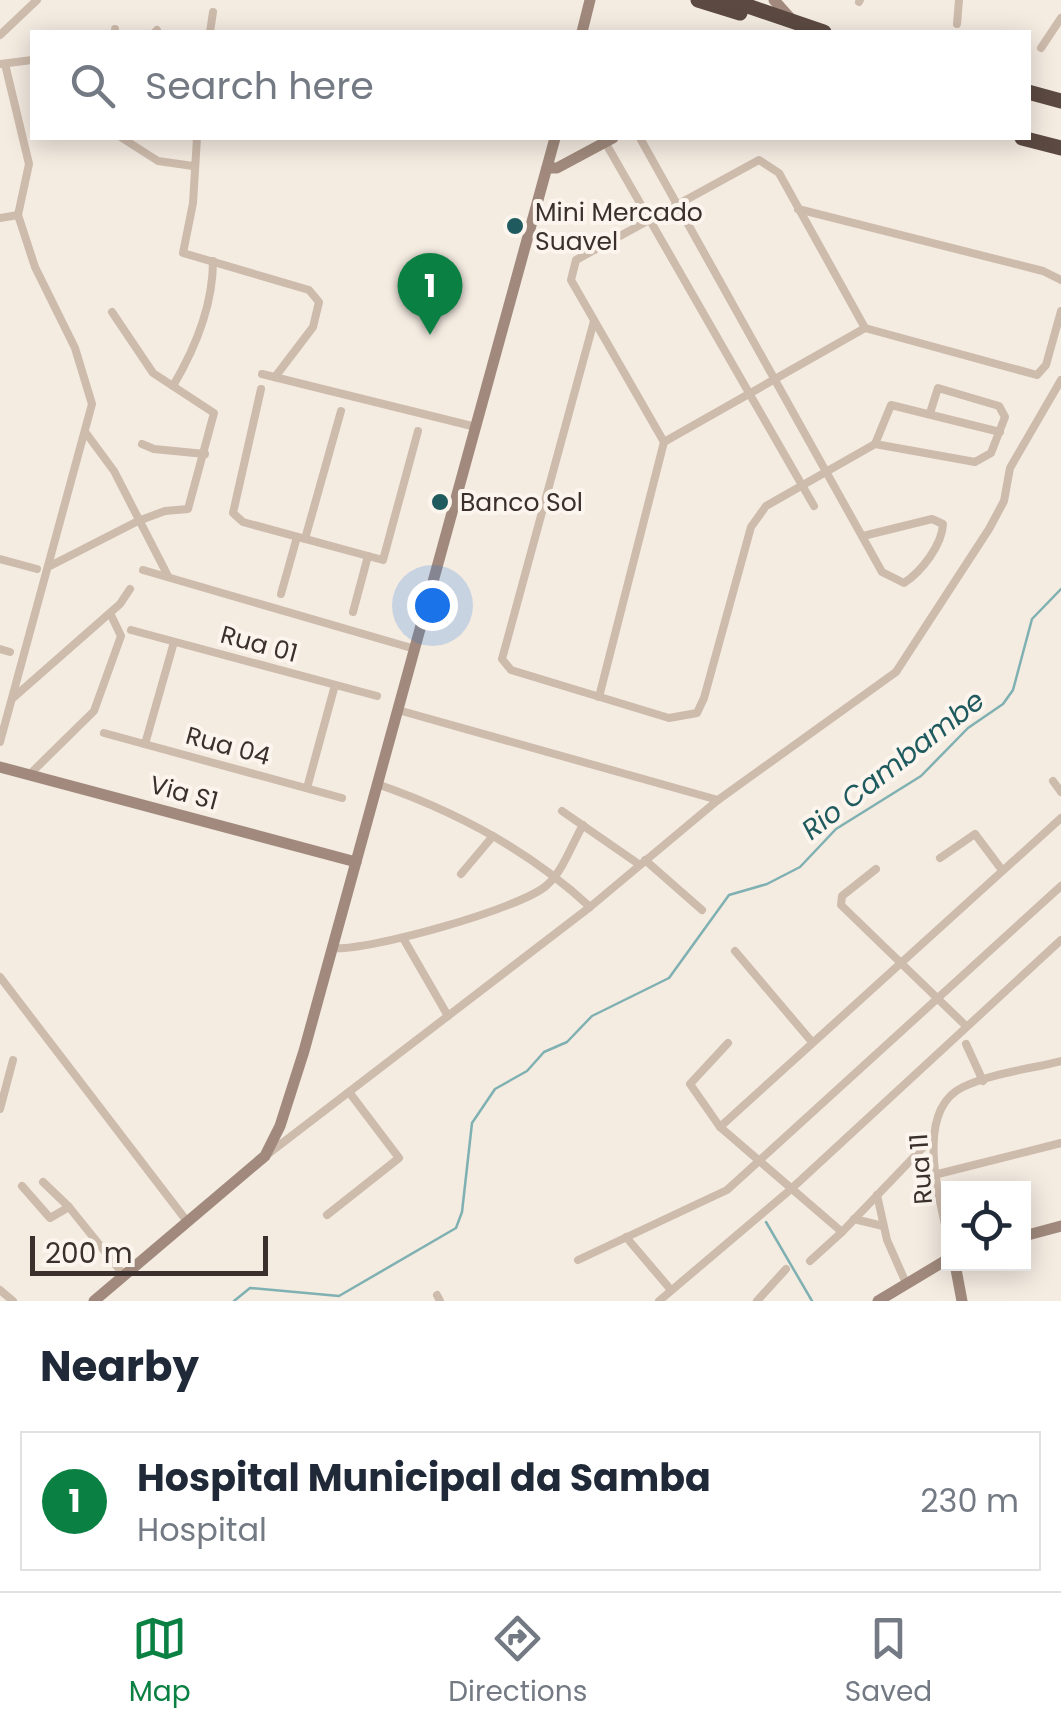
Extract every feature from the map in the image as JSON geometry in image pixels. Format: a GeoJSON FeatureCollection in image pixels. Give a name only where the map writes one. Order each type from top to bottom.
{"type":"FeatureCollection","features":[{"type":"Feature","properties":{"kind":"highway"},"geometry":{"type":"LineString","coordinates":[[698,0],[779,30]]}},
{"type":"Feature","properties":{"kind":"highway"},"geometry":{"type":"LineString","coordinates":[[730,0],[814,30]]}},
{"type":"Feature","properties":{"kind":"highway"},"geometry":{"type":"LineString","coordinates":[[1031,93],[1061,101]]}},
{"type":"Feature","properties":{"kind":"highway"},"geometry":{"type":"LineString","coordinates":[[1030,140],[1061,148]]}},
{"type":"Feature","properties":{"kind":"street"},"geometry":{"type":"LineString","coordinates":[[0,35],[37,0]]}},
{"type":"Feature","properties":{"kind":"street"},"geometry":{"type":"LineString","coordinates":[[582,30],[590,0]]}},
{"type":"Feature","properties":{"kind":"street"},"geometry":{"type":"LineString","coordinates":[[774,0],[786,15],[815,30]]}},
{"type":"Feature","properties":{"kind":"street"},"geometry":{"type":"LineString","coordinates":[[958,24],[960,0]]}},
{"type":"Feature","properties":{"kind":"street"},"geometry":{"type":"LineString","coordinates":[[210,30],[213,12]]}},
{"type":"Feature","properties":{"kind":"street"},"geometry":{"type":"LineString","coordinates":[[1041,48],[1061,18]]}},
{"type":"Feature","properties":{"kind":"street"},"geometry":{"type":"LineString","coordinates":[[0,742],[92,404],[89,385],[35,267],[18,215],[29,164],[3,64],[30,60]]}},
{"type":"Feature","properties":{"kind":"street"},"geometry":{"type":"LineString","coordinates":[[125,140],[158,161],[193,166]]}},
{"type":"Feature","properties":{"kind":"street"},"geometry":{"type":"LineString","coordinates":[[198,140],[193,203],[183,253],[310,290],[317,297],[312,327],[275,377]]}},
{"type":"Feature","properties":{"kind":"street"},"geometry":{"type":"LineString","coordinates":[[265,1156],[289,1102],[554,140]]}},
{"type":"Feature","properties":{"kind":"street"},"geometry":{"type":"LineString","coordinates":[[547,168],[558,168],[609,140],[649,219],[814,506]]}},
{"type":"Feature","properties":{"kind":"street"},"geometry":{"type":"LineString","coordinates":[[641,140],[850,507],[863,536],[882,572],[904,583],[942,535],[943,524],[932,519],[863,536]]}},
{"type":"Feature","properties":{"kind":"street"},"geometry":{"type":"LineString","coordinates":[[599,697],[664,442],[571,280],[572,265],[759,160],[774,166],[865,328],[1036,376],[1046,366],[1061,312]]}},
{"type":"Feature","properties":{"kind":"street"},"geometry":{"type":"LineString","coordinates":[[798,208],[1061,280]]}},
{"type":"Feature","properties":{"kind":"street"},"geometry":{"type":"LineString","coordinates":[[0,218],[18,215]]}},
{"type":"Feature","properties":{"kind":"street"},"geometry":{"type":"LineString","coordinates":[[173,386],[204,316],[213,286],[213,260]]}},
{"type":"Feature","properties":{"kind":"street"},"geometry":{"type":"LineString","coordinates":[[48,567],[138,521],[165,510],[188,509],[215,416],[139,358],[112,312]]}},
{"type":"Feature","properties":{"kind":"street"},"geometry":{"type":"LineString","coordinates":[[594,320],[502,659],[511,670],[669,718],[697,713],[718,657],[751,527],[766,506],[875,444],[975,462],[991,453],[1006,417],[999,406],[938,388],[930,413]]}},
{"type":"Feature","properties":{"kind":"street"},"geometry":{"type":"LineString","coordinates":[[664,442],[865,328]]}},
{"type":"Feature","properties":{"kind":"street"},"geometry":{"type":"LineString","coordinates":[[262,374],[476,427]]}},
{"type":"Feature","properties":{"kind":"street"},"geometry":{"type":"LineString","coordinates":[[94,1301],[265,1156],[590,908],[718,800],[806,735],[858,704],[906,660],[1001,508],[1010,468],[1061,380]]}},
{"type":"Feature","properties":{"kind":"street"},"geometry":{"type":"LineString","coordinates":[[261,389],[233,513],[243,522],[368,556],[384,560],[418,431]]}},
{"type":"Feature","properties":{"kind":"street"},"geometry":{"type":"LineString","coordinates":[[875,444],[891,405],[1000,432]]}},
{"type":"Feature","properties":{"kind":"street"},"geometry":{"type":"LineString","coordinates":[[281,594],[341,410]]}},
{"type":"Feature","properties":{"kind":"street"},"geometry":{"type":"LineString","coordinates":[[85,432],[114,472],[168,576]]}},
{"type":"Feature","properties":{"kind":"street"},"geometry":{"type":"LineString","coordinates":[[142,444],[154,449],[205,454]]}},
{"type":"Feature","properties":{"kind":"street"},"geometry":{"type":"LineString","coordinates":[[353,612],[368,556]]}},
{"type":"Feature","properties":{"kind":"street"},"geometry":{"type":"LineString","coordinates":[[0,559],[36,569]]}},
{"type":"Feature","properties":{"kind":"street"},"geometry":{"type":"LineString","coordinates":[[143,570],[276,612],[414,649]]}},
{"type":"Feature","properties":{"kind":"street"},"geometry":{"type":"LineString","coordinates":[[13,698],[110,614],[130,588]]}},
{"type":"Feature","properties":{"kind":"street"},"geometry":{"type":"LineString","coordinates":[[29,775],[96,706],[122,636],[110,614]]}},
{"type":"Feature","properties":{"kind":"street","name":"Rua 01"},"geometry":{"type":"LineString","coordinates":[[131,630],[377,696]]}},
{"type":"Feature","properties":{"kind":"street"},"geometry":{"type":"LineString","coordinates":[[145,744],[174,642]]}},
{"type":"Feature","properties":{"kind":"street"},"geometry":{"type":"LineString","coordinates":[[307,788],[336,685]]}},
{"type":"Feature","properties":{"kind":"street"},"geometry":{"type":"LineString","coordinates":[[398,710],[718,800]]}},
{"type":"Feature","properties":{"kind":"street","name":"Rua 04"},"geometry":{"type":"LineString","coordinates":[[104,733],[342,798]]}},
{"type":"Feature","properties":{"kind":"street","name":"Via S1"},"geometry":{"type":"LineString","coordinates":[[0,767],[356,862]]}},
{"type":"Feature","properties":{"kind":"street"},"geometry":{"type":"LineString","coordinates":[[1052,781],[1061,792]]}},
{"type":"Feature","properties":{"kind":"street"},"geometry":{"type":"LineString","coordinates":[[378,784],[493,836],[556,876],[590,908]]}},
{"type":"Feature","properties":{"kind":"street"},"geometry":{"type":"LineString","coordinates":[[562,812],[642,863],[702,910]]}},
{"type":"Feature","properties":{"kind":"street"},"geometry":{"type":"LineString","coordinates":[[720,1127],[1061,818]]}},
{"type":"Feature","properties":{"kind":"street"},"geometry":{"type":"LineString","coordinates":[[332,948],[356,949],[402,938],[512,907],[533,897],[556,876],[583,825]]}},
{"type":"Feature","properties":{"kind":"street"},"geometry":{"type":"LineString","coordinates":[[940,858],[975,834],[1002,870]]}},
{"type":"Feature","properties":{"kind":"street"},"geometry":{"type":"LineString","coordinates":[[461,874],[493,836]]}},
{"type":"Feature","properties":{"kind":"street"},"geometry":{"type":"LineString","coordinates":[[876,869],[842,896],[841,904],[899,965],[966,1026]]}},
{"type":"Feature","properties":{"kind":"street"},"geometry":{"type":"LineString","coordinates":[[578,1260],[718,1196],[940,1000],[1061,886]]}},
{"type":"Feature","properties":{"kind":"street"},"geometry":{"type":"LineString","coordinates":[[402,938],[448,1016]]}},
{"type":"Feature","properties":{"kind":"street"},"geometry":{"type":"LineString","coordinates":[[659,1301],[790,1190],[1061,940]]}},
{"type":"Feature","properties":{"kind":"street"},"geometry":{"type":"LineString","coordinates":[[735,951],[812,1042]]}},
{"type":"Feature","properties":{"kind":"street"},"geometry":{"type":"LineString","coordinates":[[0,977],[186,1220]]}},
{"type":"Feature","properties":{"kind":"street"},"geometry":{"type":"LineString","coordinates":[[728,1044],[690,1084],[720,1127],[842,1232]]}},
{"type":"Feature","properties":{"kind":"street"},"geometry":{"type":"LineString","coordinates":[[966,1044],[984,1081]]}},
{"type":"Feature","properties":{"kind":"street"},"geometry":{"type":"LineString","coordinates":[[0,1109],[13,1060]]}},
{"type":"Feature","properties":{"kind":"street","name":"Rua 11"},"geometry":{"type":"LineString","coordinates":[[941,1194],[934,1136],[947,1101],[964,1086],[1061,1061]]}},
{"type":"Feature","properties":{"kind":"street"},"geometry":{"type":"LineString","coordinates":[[327,1215],[399,1158],[349,1092]]}},
{"type":"Feature","properties":{"kind":"street"},"geometry":{"type":"LineString","coordinates":[[810,1260],[934,1136]]}},
{"type":"Feature","properties":{"kind":"street"},"geometry":{"type":"LineString","coordinates":[[938,1174],[1061,1143]]}},
{"type":"Feature","properties":{"kind":"street"},"geometry":{"type":"LineString","coordinates":[[43,1182],[70,1208],[122,1274]]}},
{"type":"Feature","properties":{"kind":"street"},"geometry":{"type":"LineString","coordinates":[[22,1186],[50,1218],[70,1208]]}},
{"type":"Feature","properties":{"kind":"street"},"geometry":{"type":"LineString","coordinates":[[877,1194],[883,1226],[906,1284]]}},
{"type":"Feature","properties":{"kind":"street"},"geometry":{"type":"LineString","coordinates":[[854,1219],[883,1226]]}},
{"type":"Feature","properties":{"kind":"street"},"geometry":{"type":"LineString","coordinates":[[1031,1234],[1061,1226]]}},
{"type":"Feature","properties":{"kind":"street"},"geometry":{"type":"LineString","coordinates":[[626,1237],[671,1290]]}},
{"type":"Feature","properties":{"kind":"street"},"geometry":{"type":"LineString","coordinates":[[881,1300],[941,1263]]}},
{"type":"Feature","properties":{"kind":"street"},"geometry":{"type":"LineString","coordinates":[[757,1301],[768,1297],[786,1269]]}},
{"type":"Feature","properties":{"kind":"street"},"geometry":{"type":"LineString","coordinates":[[957,1271],[962,1301]]}},
{"type":"Feature","properties":{"kind":"street"},"geometry":{"type":"LineString","coordinates":[[0,1290],[13,1301]]}},
{"type":"Feature","properties":{"kind":"waterway","name":"Rio Cambambe"},"geometry":{"type":"LineString","coordinates":[[234,1301],[250,1288],[339,1296],[456,1228],[462,1212],[472,1123],[495,1089],[527,1071],[544,1052],[567,1042],[592,1016],[669,978],[729,895],[767,884],[800,867],[836,829],[921,776],[968,728],[1003,704],[1013,690],[1032,619],[1061,589]]}},
{"type":"Feature","properties":{"kind":"waterway"},"geometry":{"type":"LineString","coordinates":[[766,1222],[812,1301]]}},
{"type":"Feature","properties":{"kind":"place","name":"Mini Mercado Suavel"},"geometry":{"type":"Point","coordinates":[515,226]}},
{"type":"Feature","properties":{"kind":"place","name":"Hospital Municipal da Samba"},"geometry":{"type":"Point","coordinates":[430,335]}},
{"type":"Feature","properties":{"kind":"place","name":"Banco Sol"},"geometry":{"type":"Point","coordinates":[440,502]}}]}
